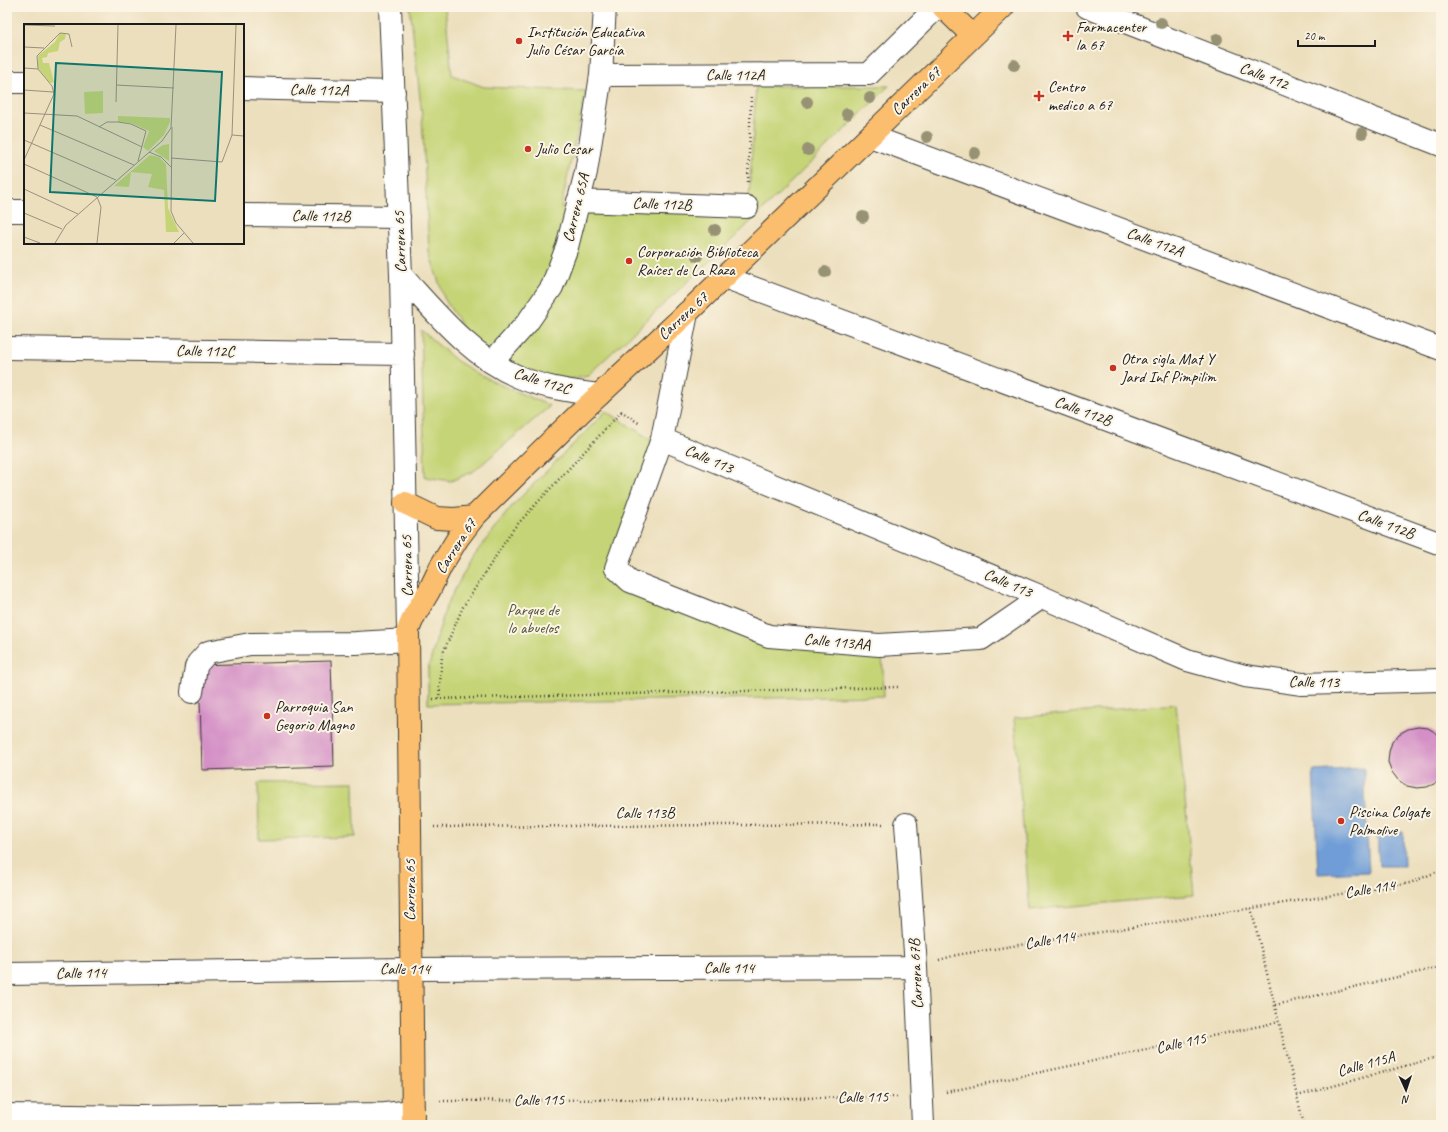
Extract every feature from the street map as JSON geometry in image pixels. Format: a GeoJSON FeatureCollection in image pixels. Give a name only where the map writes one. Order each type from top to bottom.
{"type":"FeatureCollection","features":[{"type":"Feature","properties":{"kind":"main road"},"geometry":{"type":"LineString","coordinates":[[943,7],[973,36]]}},
{"type":"Feature","properties":{"kind":"main road","name":"Carrera 67"},"geometry":{"type":"LineString","coordinates":[[408,635],[414,616],[441,566],[458,538],[474,517],[973,36],[991,11]]}},
{"type":"Feature","properties":{"kind":"main road"},"geometry":{"type":"LineString","coordinates":[[405,503],[436,518],[454,519],[474,517]]}},
{"type":"Feature","properties":{"kind":"main road","name":"Carrera 65"},"geometry":{"type":"LineString","coordinates":[[408,635],[412,1118]]}},
{"type":"Feature","properties":{"kind":"street","name":"Carrera 65"},"geometry":{"type":"LineString","coordinates":[[390,7],[401,275],[408,635]]}},
{"type":"Feature","properties":{"kind":"street","name":"Carrera 65A"},"geometry":{"type":"LineString","coordinates":[[492,362],[527,323],[552,287],[566,247],[586,172],[601,75],[606,7]]}},
{"type":"Feature","properties":{"kind":"street","name":"Calle 112A"},"geometry":{"type":"LineString","coordinates":[[601,75],[869,74],[937,7]]}},
{"type":"Feature","properties":{"kind":"street","name":"Calle 112"},"geometry":{"type":"LineString","coordinates":[[1087,7],[1441,145]]}},
{"type":"Feature","properties":{"kind":"street"},"geometry":{"type":"LineString","coordinates":[[7,82],[24,82]]}},
{"type":"Feature","properties":{"kind":"street","name":"Calle 112A"},"geometry":{"type":"LineString","coordinates":[[244,88],[394,92]]}},
{"type":"Feature","properties":{"kind":"street","name":"Calle 112A"},"geometry":{"type":"LineString","coordinates":[[870,136],[1441,349]]}},
{"type":"Feature","properties":{"kind":"street","name":"Calle 112B"},"geometry":{"type":"LineString","coordinates":[[578,201],[747,207]]}},
{"type":"Feature","properties":{"kind":"street"},"geometry":{"type":"LineString","coordinates":[[7,211],[24,211]]}},
{"type":"Feature","properties":{"kind":"street","name":"Calle 112B"},"geometry":{"type":"LineString","coordinates":[[244,215],[399,217]]}},
{"type":"Feature","properties":{"kind":"street","name":"Calle 112C"},"geometry":{"type":"LineString","coordinates":[[401,275],[460,337],[492,362],[518,377],[553,388],[599,395]]}},
{"type":"Feature","properties":{"kind":"street","name":"Calle 112B"},"geometry":{"type":"LineString","coordinates":[[724,277],[1441,544]]}},
{"type":"Feature","properties":{"kind":"street"},"geometry":{"type":"LineString","coordinates":[[662,439],[687,312]]}},
{"type":"Feature","properties":{"kind":"street","name":"Calle 112C"},"geometry":{"type":"LineString","coordinates":[[7,348],[403,354]]}},
{"type":"Feature","properties":{"kind":"street","name":"Calle 113AA"},"geometry":{"type":"LineString","coordinates":[[662,439],[616,568],[630,581],[769,636],[879,645],[981,639],[1042,597]]}},
{"type":"Feature","properties":{"kind":"street","name":"Calle 113"},"geometry":{"type":"LineString","coordinates":[[662,439],[1042,597],[1187,660],[1245,676],[1302,684],[1441,680]]}},
{"type":"Feature","properties":{"kind":"street"},"geometry":{"type":"LineString","coordinates":[[192,692],[196,667],[208,652],[250,644],[356,643],[408,635]]}},
{"type":"Feature","properties":{"kind":"street","name":"Carrera 67B"},"geometry":{"type":"LineString","coordinates":[[906,824],[916,967],[924,1125]]}},
{"type":"Feature","properties":{"kind":"street","name":"Calle 114"},"geometry":{"type":"LineString","coordinates":[[7,974],[411,969],[916,967]]}},
{"type":"Feature","properties":{"kind":"street"},"geometry":{"type":"LineString","coordinates":[[7,1114],[139,1121],[385,1114],[412,1118]]}},
{"type":"Feature","properties":{"kind":"path"},"geometry":{"type":"LineString","coordinates":[[747,207],[752,75]]}},
{"type":"Feature","properties":{"kind":"path"},"geometry":{"type":"LineString","coordinates":[[599,395],[662,439]]}},
{"type":"Feature","properties":{"kind":"path"},"geometry":{"type":"LineString","coordinates":[[439,699],[442,656],[463,607],[514,528],[622,412]]}},
{"type":"Feature","properties":{"kind":"path"},"geometry":{"type":"LineString","coordinates":[[409,700],[898,686]]}},
{"type":"Feature","properties":{"kind":"path","name":"Calle 113B"},"geometry":{"type":"LineString","coordinates":[[410,827],[906,824]]}},
{"type":"Feature","properties":{"kind":"path","name":"Calle 114"},"geometry":{"type":"LineString","coordinates":[[916,967],[956,955],[1410,883],[1441,870]]}},
{"type":"Feature","properties":{"kind":"path"},"geometry":{"type":"LineString","coordinates":[[1251,908],[1304,1125]]}},
{"type":"Feature","properties":{"kind":"path"},"geometry":{"type":"LineString","coordinates":[[1275,1005],[1441,966]]}},
{"type":"Feature","properties":{"kind":"path","name":"Calle 115"},"geometry":{"type":"LineString","coordinates":[[440,1101],[922,1097],[1279,1022]]}},
{"type":"Feature","properties":{"kind":"path","name":"Calle 115A"},"geometry":{"type":"LineString","coordinates":[[1297,1096],[1441,1056]]}},
{"type":"Feature","properties":{"kind":"green space"},"geometry":{"type":"Polygon","coordinates":[[[410,7],[445,7],[452,75],[484,87],[586,91],[561,207],[748,213],[756,86],[889,86],[733,239],[588,375],[565,380],[507,363],[468,336],[444,298],[429,252],[422,116],[410,7]]]}},
{"type":"Feature","properties":{"kind":"green space"},"geometry":{"type":"Polygon","coordinates":[[[421,330],[457,361],[485,378],[550,406],[474,471],[451,481],[425,477],[421,330]]]}},
{"type":"Feature","properties":{"kind":"green space","name":"Parque de lo abuelos"},"geometry":{"type":"Polygon","coordinates":[[[606,411],[656,443],[605,579],[768,643],[882,650],[884,696],[428,704],[428,669],[446,606],[472,558],[512,506],[606,411]]]}},
{"type":"Feature","properties":{"kind":"green space"},"geometry":{"type":"Polygon","coordinates":[[[1176,704],[1194,895],[1030,910],[1014,718],[1176,704]]]}},
{"type":"Feature","properties":{"kind":"green space"},"geometry":{"type":"Polygon","coordinates":[[[354,782],[355,837],[259,839],[258,783],[354,782]]]}},
{"type":"Feature","properties":{"kind":"water","name":"Piscina Colgate Palmolive"},"geometry":{"type":"Polygon","coordinates":[[[1364,768],[1369,872],[1318,874],[1313,771],[1364,768]]]}},
{"type":"Feature","properties":{"kind":"water"},"geometry":{"type":"Polygon","coordinates":[[[1403,832],[1404,866],[1379,866],[1377,834],[1403,832]]]}},
{"type":"Feature","properties":{"kind":"building","name":"Parroquia San Gegorio Magno"},"geometry":{"type":"Polygon","coordinates":[[[331,661],[334,766],[202,770],[199,665],[331,661]]]}},
{"type":"Feature","properties":{"kind":"building"},"geometry":{"type":"Polygon","coordinates":[[[1418,727],[1428,728],[1441,736],[1441,779],[1427,787],[1417,788],[1407,786],[1398,780],[1392,772],[1388,762],[1392,742],[1399,734],[1408,729],[1418,727]]]}},
{"type":"Feature","properties":{"kind":"place","name":"Farmacenter la 67"},"geometry":{"type":"Point","coordinates":[1068,36]}},
{"type":"Feature","properties":{"kind":"place","name":"Institución Educativa Julio César García"},"geometry":{"type":"Point","coordinates":[519,41]}},
{"type":"Feature","properties":{"kind":"place","name":"Centro medico a 67"},"geometry":{"type":"Point","coordinates":[1039,96]}},
{"type":"Feature","properties":{"kind":"place","name":"Julio Cesar"},"geometry":{"type":"Point","coordinates":[528,149]}},
{"type":"Feature","properties":{"kind":"place","name":"Corporación Biblioteca Raíces de La Raza"},"geometry":{"type":"Point","coordinates":[629,261]}},
{"type":"Feature","properties":{"kind":"place","name":"Otra sigla Mat Y Jard Inf Pimpilim"},"geometry":{"type":"Point","coordinates":[1113,368]}},
{"type":"Feature","properties":{"kind":"place","name":"Parroquia San Gegorio Magno"},"geometry":{"type":"Point","coordinates":[267,716]}},
{"type":"Feature","properties":{"kind":"place","name":"Piscina Colgate Palmolive"},"geometry":{"type":"Point","coordinates":[1341,821]}}]}
